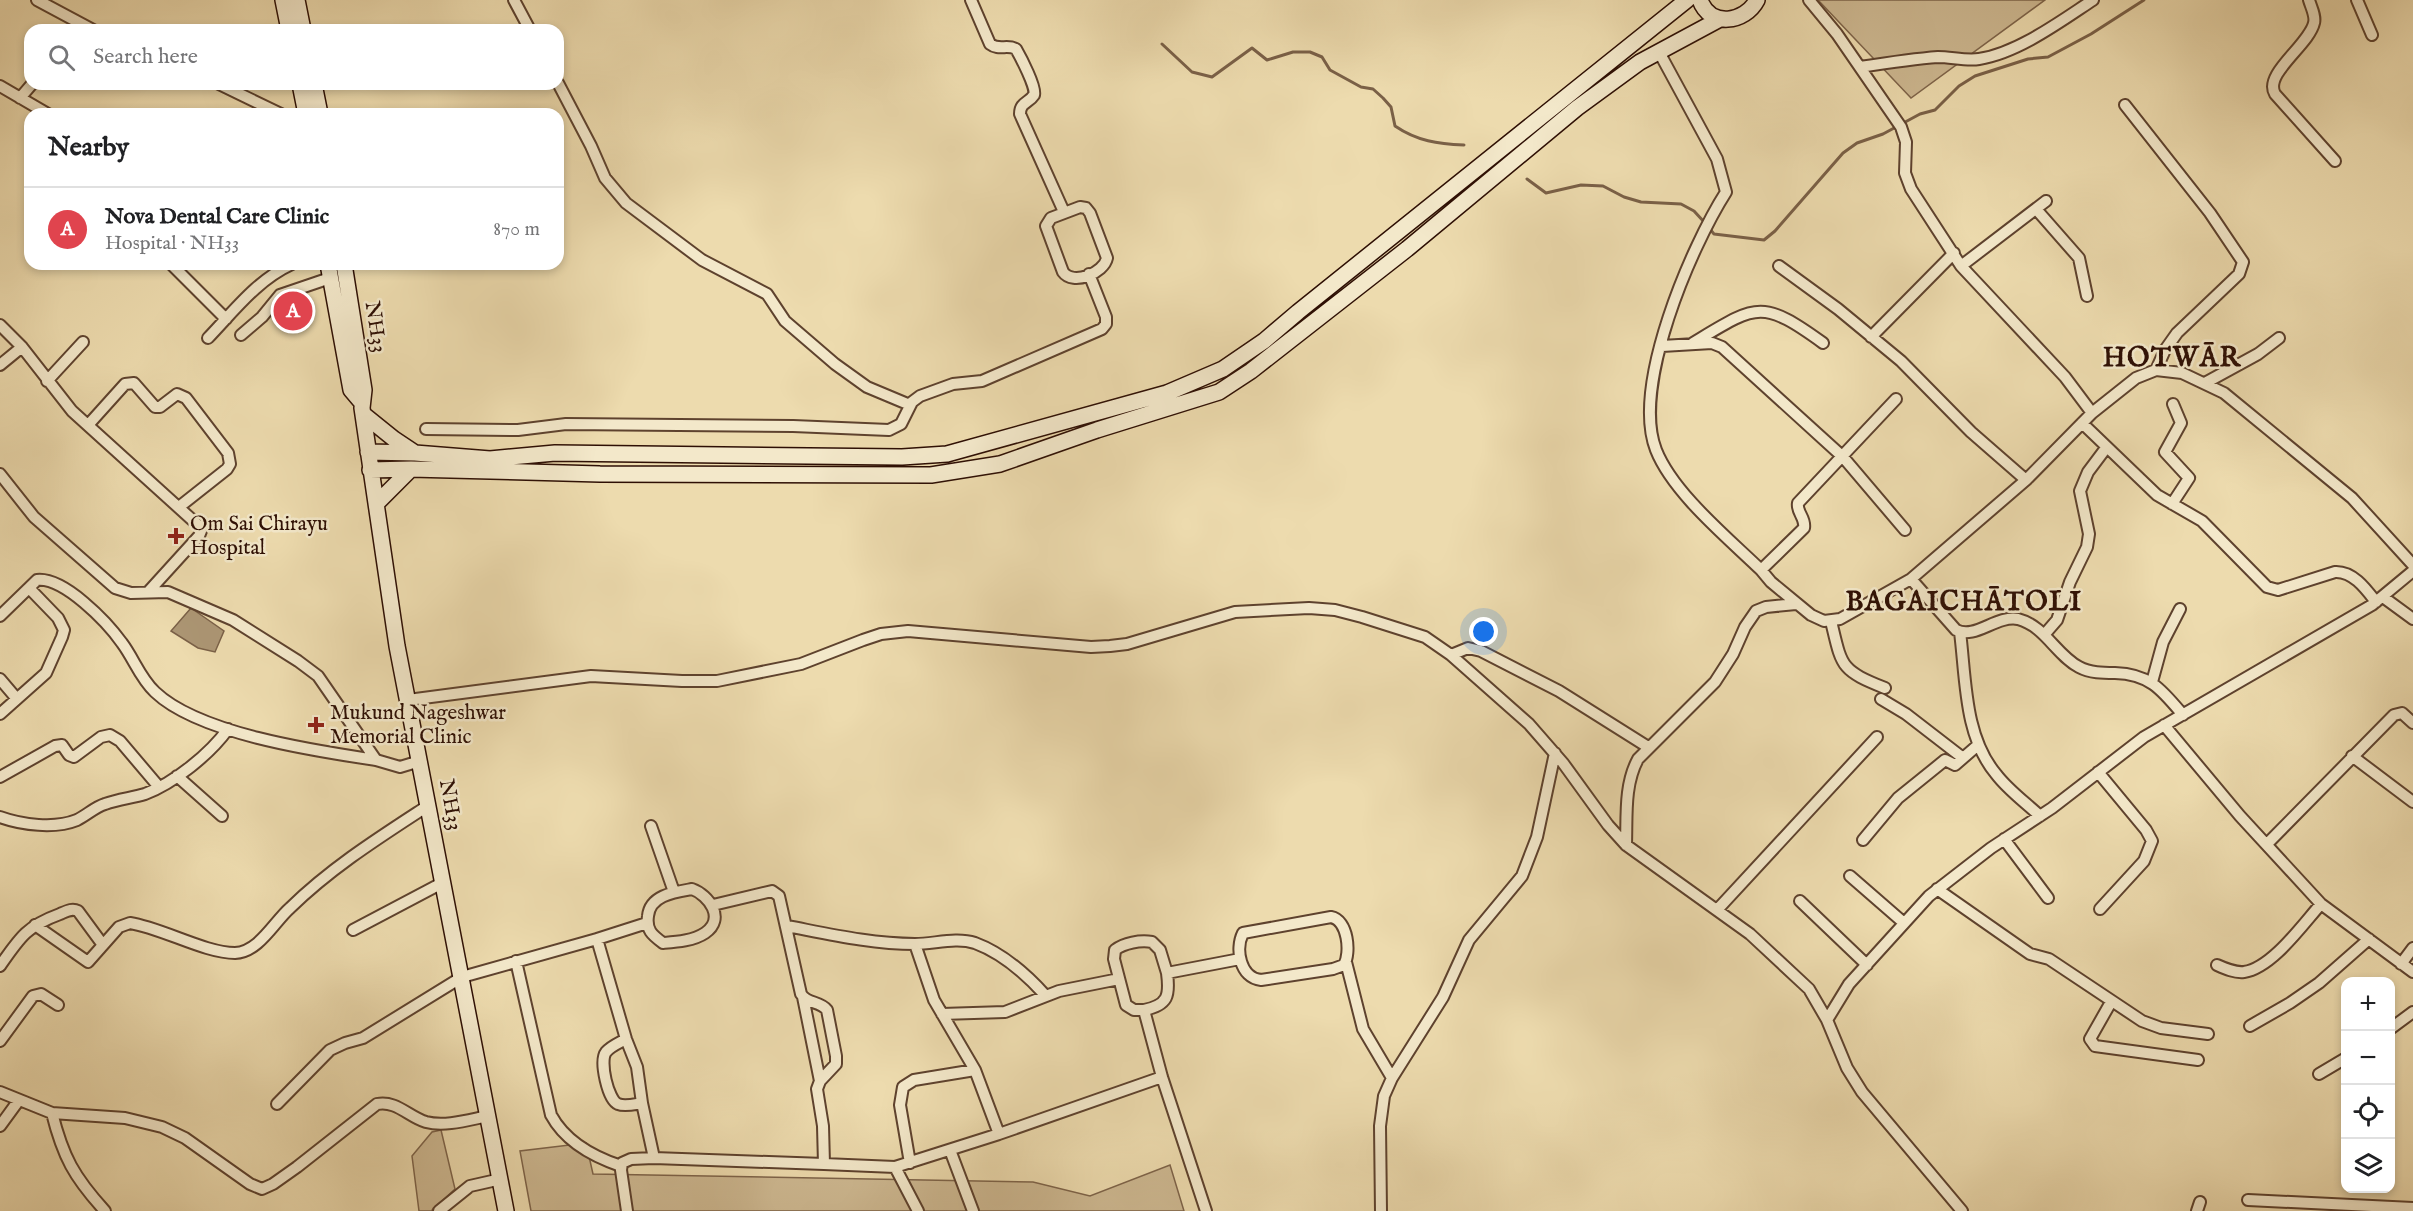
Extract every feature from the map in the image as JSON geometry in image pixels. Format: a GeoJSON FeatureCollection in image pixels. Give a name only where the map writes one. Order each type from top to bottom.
{"type":"FeatureCollection","features":[{"type":"Feature","properties":{"kind":"main road"},"geometry":{"type":"LineString","coordinates":[[283,0],[288,24]]}},
{"type":"Feature","properties":{"kind":"main road"},"geometry":{"type":"LineString","coordinates":[[297,0],[302,24]]}},
{"type":"Feature","properties":{"kind":"main road"},"geometry":{"type":"LineString","coordinates":[[368,452],[490,459],[555,453],[902,457],[947,454],[1167,393],[1223,369],[1264,341],[1525,128],[1687,0]]}},
{"type":"Feature","properties":{"kind":"main road"},"geometry":{"type":"LineString","coordinates":[[1700,0],[1709,13],[1720,19],[1732,20],[1743,16],[1757,0]]}},
{"type":"Feature","properties":{"kind":"main road"},"geometry":{"type":"LineString","coordinates":[[370,470],[931,475],[1000,464],[1097,430],[1219,392],[1251,371],[1407,249],[1577,108],[1640,62],[1720,19]]}},
{"type":"Feature","properties":{"kind":"main road"},"geometry":{"type":"LineString","coordinates":[[301,90],[305,108]]}},
{"type":"Feature","properties":{"kind":"main road"},"geometry":{"type":"LineString","coordinates":[[315,90],[319,108]]}},
{"type":"Feature","properties":{"kind":"main road","name":"NH33"},"geometry":{"type":"LineString","coordinates":[[345,270],[364,390],[363,409],[370,470],[390,607],[506,1211]]}},
{"type":"Feature","properties":{"kind":"main road"},"geometry":{"type":"LineString","coordinates":[[329,271],[351,390],[363,409],[394,440],[415,453]]}},
{"type":"Feature","properties":{"kind":"main road"},"geometry":{"type":"LineString","coordinates":[[376,504],[411,469]]}},
{"type":"Feature","properties":{"kind":"street"},"geometry":{"type":"LineString","coordinates":[[37,0],[73,24]]}},
{"type":"Feature","properties":{"kind":"street"},"geometry":{"type":"LineString","coordinates":[[514,0],[527,24]]}},
{"type":"Feature","properties":{"kind":"street"},"geometry":{"type":"LineString","coordinates":[[971,0],[990,44],[996,48],[1011,46],[1016,49],[1035,88],[1033,96],[1021,106],[1020,114],[1064,212]]}},
{"type":"Feature","properties":{"kind":"street"},"geometry":{"type":"LineString","coordinates":[[1809,0],[1837,34],[1898,124],[1906,142],[1905,173],[1911,189],[1961,266],[2065,376],[2092,413]]}},
{"type":"Feature","properties":{"kind":"street"},"geometry":{"type":"LineString","coordinates":[[1860,67],[1934,58],[1987,57],[2047,30],[2093,0]]}},
{"type":"Feature","properties":{"kind":"street"},"geometry":{"type":"LineString","coordinates":[[2309,0],[2314,19],[2313,26],[2300,48],[2277,74],[2271,86],[2275,94],[2335,161]]}},
{"type":"Feature","properties":{"kind":"street"},"geometry":{"type":"LineString","coordinates":[[2357,0],[2372,35]]}},
{"type":"Feature","properties":{"kind":"street"},"geometry":{"type":"LineString","coordinates":[[1659,52],[1717,159],[1726,192],[1712,214],[1684,273],[1654,375],[1650,414],[1651,435],[1657,452],[1678,486],[1771,582],[1796,604],[1818,619],[1831,621],[1840,618],[1911,579],[2026,480],[2092,413],[2136,378],[2156,370],[2182,373],[2224,393],[2343,491],[2413,565]]}},
{"type":"Feature","properties":{"kind":"street"},"geometry":{"type":"LineString","coordinates":[[0,86],[38,108]]}},
{"type":"Feature","properties":{"kind":"street"},"geometry":{"type":"LineString","coordinates":[[20,98],[27,90]]}},
{"type":"Feature","properties":{"kind":"street"},"geometry":{"type":"LineString","coordinates":[[231,90],[269,108]]}},
{"type":"Feature","properties":{"kind":"street"},"geometry":{"type":"LineString","coordinates":[[562,90],[605,178],[626,203],[685,249],[767,294],[785,321],[835,364],[867,387],[910,405]]}},
{"type":"Feature","properties":{"kind":"street"},"geometry":{"type":"LineString","coordinates":[[2125,105],[2210,213],[2243,262],[2239,274],[2170,342],[2156,370]]}},
{"type":"Feature","properties":{"kind":"street"},"geometry":{"type":"LineString","coordinates":[[1961,266],[2046,201]]}},
{"type":"Feature","properties":{"kind":"street"},"geometry":{"type":"LineString","coordinates":[[1080,207],[1086,208],[1107,258],[1105,265],[1075,279],[1067,277],[1047,234],[1046,226],[1049,221],[1064,212],[1080,207]]}},
{"type":"Feature","properties":{"kind":"street"},"geometry":{"type":"LineString","coordinates":[[2036,209],[2079,258],[2087,296]]}},
{"type":"Feature","properties":{"kind":"street"},"geometry":{"type":"LineString","coordinates":[[1871,337],[1954,253]]}},
{"type":"Feature","properties":{"kind":"street"},"geometry":{"type":"LineString","coordinates":[[1779,266],[1900,361],[1971,432],[2026,480]]}},
{"type":"Feature","properties":{"kind":"street"},"geometry":{"type":"LineString","coordinates":[[177,270],[226,319]]}},
{"type":"Feature","properties":{"kind":"street"},"geometry":{"type":"LineString","coordinates":[[208,338],[265,279],[281,270]]}},
{"type":"Feature","properties":{"kind":"street"},"geometry":{"type":"LineString","coordinates":[[241,335],[262,317],[280,296],[329,271]]}},
{"type":"Feature","properties":{"kind":"street"},"geometry":{"type":"LineString","coordinates":[[426,429],[518,430],[566,424],[894,429],[901,424],[910,405],[920,396],[952,384],[982,381],[1102,329],[1106,324],[1106,317],[1089,274]]}},
{"type":"Feature","properties":{"kind":"street"},"geometry":{"type":"LineString","coordinates":[[1690,345],[1733,319],[1745,314],[1764,312],[1785,317],[1823,343]]}},
{"type":"Feature","properties":{"kind":"street"},"geometry":{"type":"LineString","coordinates":[[0,325],[22,347],[72,411],[199,526],[201,531],[199,536],[149,591]]}},
{"type":"Feature","properties":{"kind":"street"},"geometry":{"type":"LineString","coordinates":[[2205,383],[2258,354],[2279,338]]}},
{"type":"Feature","properties":{"kind":"street"},"geometry":{"type":"LineString","coordinates":[[47,381],[83,342]]}},
{"type":"Feature","properties":{"kind":"street"},"geometry":{"type":"LineString","coordinates":[[1662,346],[1712,344],[1722,347],[1843,457],[1905,530]]}},
{"type":"Feature","properties":{"kind":"street"},"geometry":{"type":"LineString","coordinates":[[0,365],[22,347]]}},
{"type":"Feature","properties":{"kind":"street"},"geometry":{"type":"LineString","coordinates":[[89,424],[129,382],[134,383],[155,407],[177,394],[186,398],[228,453],[230,464],[227,469],[179,507]]}},
{"type":"Feature","properties":{"kind":"street"},"geometry":{"type":"LineString","coordinates":[[1761,570],[1802,531],[1805,523],[1798,503],[1896,399]]}},
{"type":"Feature","properties":{"kind":"street"},"geometry":{"type":"LineString","coordinates":[[2172,504],[2189,478],[2165,452],[2181,423],[2174,404]]}},
{"type":"Feature","properties":{"kind":"street"},"geometry":{"type":"LineString","coordinates":[[2082,423],[2157,495],[2202,521],[2270,589],[2283,589],[2335,572],[2342,572],[2363,585],[2379,600],[2413,619]]}},
{"type":"Feature","properties":{"kind":"street"},"geometry":{"type":"LineString","coordinates":[[2044,635],[2059,615],[2070,582],[2087,547],[2089,534],[2080,491],[2088,472],[2106,448]]}},
{"type":"Feature","properties":{"kind":"street"},"geometry":{"type":"LineString","coordinates":[[1,477],[34,517],[108,583],[131,593],[168,592],[198,603],[232,620],[298,661],[325,684],[376,760]]}},
{"type":"Feature","properties":{"kind":"street"},"geometry":{"type":"LineString","coordinates":[[1827,1020],[1839,999],[1867,965],[1937,890],[2144,737],[2379,600],[2413,571]]}},
{"type":"Feature","properties":{"kind":"street"},"geometry":{"type":"LineString","coordinates":[[1911,579],[1956,630],[1969,632],[2012,619],[2023,621],[2044,635],[2079,667],[2088,671],[2136,675],[2152,682],[2164,692],[2183,715]]}},
{"type":"Feature","properties":{"kind":"street"},"geometry":{"type":"LineString","coordinates":[[0,616],[37,580],[53,581],[66,588],[123,644],[139,673],[155,693],[178,709],[228,729],[263,739],[376,760],[400,767],[420,761]]}},
{"type":"Feature","properties":{"kind":"street"},"geometry":{"type":"LineString","coordinates":[[0,714],[50,668],[64,630],[58,618],[29,588]]}},
{"type":"Feature","properties":{"kind":"street"},"geometry":{"type":"LineString","coordinates":[[1626,845],[1630,778],[1638,759],[1711,687],[1733,654],[1745,627],[1756,611],[1766,607],[1796,604]]}},
{"type":"Feature","properties":{"kind":"street"},"geometry":{"type":"LineString","coordinates":[[408,700],[591,676],[717,681],[801,664],[863,640],[892,632],[908,631],[1091,647],[1127,644],[1235,612],[1309,608],[1335,610],[1387,624],[1425,637],[1452,655],[1529,724],[1555,753],[1608,825],[1626,845],[1750,934],[1809,989],[1827,1020],[1847,1068],[1862,1092],[1962,1211]]}},
{"type":"Feature","properties":{"kind":"street"},"geometry":{"type":"LineString","coordinates":[[2152,682],[2163,642],[2180,609]]}},
{"type":"Feature","properties":{"kind":"street"},"geometry":{"type":"LineString","coordinates":[[1831,621],[1844,666],[1858,677],[1885,688]]}},
{"type":"Feature","properties":{"kind":"street"},"geometry":{"type":"LineString","coordinates":[[1960,632],[1970,717],[1978,746],[1996,774],[2040,816]]}},
{"type":"Feature","properties":{"kind":"street"},"geometry":{"type":"LineString","coordinates":[[1452,655],[1468,648],[1481,651],[1559,691],[1648,747]]}},
{"type":"Feature","properties":{"kind":"street"},"geometry":{"type":"LineString","coordinates":[[0,679],[17,699]]}},
{"type":"Feature","properties":{"kind":"street"},"geometry":{"type":"LineString","coordinates":[[1881,699],[1906,714],[1963,758]]}},
{"type":"Feature","properties":{"kind":"street"},"geometry":{"type":"LineString","coordinates":[[2267,844],[2394,715],[2402,713],[2413,723]]}},
{"type":"Feature","properties":{"kind":"street"},"geometry":{"type":"LineString","coordinates":[[2164,725],[2321,904],[2413,972]]}},
{"type":"Feature","properties":{"kind":"street"},"geometry":{"type":"LineString","coordinates":[[0,817],[28,824],[69,822],[102,805],[145,794],[177,776],[207,752],[228,729]]}},
{"type":"Feature","properties":{"kind":"street"},"geometry":{"type":"LineString","coordinates":[[0,777],[55,746],[62,746],[69,755],[74,757],[101,737],[110,735],[120,741],[159,787]]}},
{"type":"Feature","properties":{"kind":"street"},"geometry":{"type":"LineString","coordinates":[[1717,910],[1877,737]]}},
{"type":"Feature","properties":{"kind":"street"},"geometry":{"type":"LineString","coordinates":[[1863,840],[1898,798],[1945,760],[1954,766],[1978,746]]}},
{"type":"Feature","properties":{"kind":"street"},"geometry":{"type":"LineString","coordinates":[[1381,1211],[1381,1115],[1384,1096],[1392,1078],[1443,997],[1469,940],[1522,876],[1537,837],[1555,753]]}},
{"type":"Feature","properties":{"kind":"street"},"geometry":{"type":"LineString","coordinates":[[2352,756],[2413,802]]}},
{"type":"Feature","properties":{"kind":"street"},"geometry":{"type":"LineString","coordinates":[[2098,772],[2146,830],[2152,841],[2144,861],[2100,909]]}},
{"type":"Feature","properties":{"kind":"street"},"geometry":{"type":"LineString","coordinates":[[177,776],[222,816]]}},
{"type":"Feature","properties":{"kind":"street"},"geometry":{"type":"LineString","coordinates":[[35,925],[88,962],[119,927],[130,923],[226,952],[243,952],[257,944],[286,911],[333,869],[429,805]]}},
{"type":"Feature","properties":{"kind":"street"},"geometry":{"type":"LineString","coordinates":[[651,826],[674,892]]}},
{"type":"Feature","properties":{"kind":"street"},"geometry":{"type":"LineString","coordinates":[[2004,839],[2048,898]]}},
{"type":"Feature","properties":{"kind":"street"},"geometry":{"type":"LineString","coordinates":[[1850,876],[1904,923]]}},
{"type":"Feature","properties":{"kind":"street"},"geometry":{"type":"LineString","coordinates":[[353,930],[444,882]]}},
{"type":"Feature","properties":{"kind":"street"},"geometry":{"type":"LineString","coordinates":[[692,889],[703,893],[713,905],[712,926],[705,934],[684,941],[663,943],[651,934],[647,923],[648,908],[658,898],[674,892],[692,889]]}},
{"type":"Feature","properties":{"kind":"street"},"geometry":{"type":"LineString","coordinates":[[1937,890],[2030,954],[2052,961],[2111,1002],[2150,1025],[2208,1034]]}},
{"type":"Feature","properties":{"kind":"street"},"geometry":{"type":"LineString","coordinates":[[713,905],[772,891],[780,896],[820,1081]]}},
{"type":"Feature","properties":{"kind":"street"},"geometry":{"type":"LineString","coordinates":[[1800,901],[1867,965]]}},
{"type":"Feature","properties":{"kind":"street"},"geometry":{"type":"LineString","coordinates":[[2217,965],[2237,972],[2259,967],[2281,949],[2321,904]]}},
{"type":"Feature","properties":{"kind":"street"},"geometry":{"type":"LineString","coordinates":[[0,966],[15,943],[35,925],[75,909],[103,945]]}},
{"type":"Feature","properties":{"kind":"street"},"geometry":{"type":"LineString","coordinates":[[1346,962],[1333,969],[1261,980],[1249,976],[1240,959],[1240,940],[1245,932],[1331,917],[1338,918],[1343,924],[1347,949],[1346,962],[1363,1029],[1392,1078]]}},
{"type":"Feature","properties":{"kind":"street"},"geometry":{"type":"LineString","coordinates":[[277,1104],[330,1050],[363,1038],[462,977],[647,923]]}},
{"type":"Feature","properties":{"kind":"street"},"geometry":{"type":"LineString","coordinates":[[787,926],[855,938],[915,944],[964,941],[977,944],[1019,969],[1045,995]]}},
{"type":"Feature","properties":{"kind":"street"},"geometry":{"type":"LineString","coordinates":[[597,939],[626,1039],[637,1067],[654,1158]]}},
{"type":"Feature","properties":{"kind":"street"},"geometry":{"type":"LineString","coordinates":[[2250,1026],[2319,983],[2369,939]]}},
{"type":"Feature","properties":{"kind":"street"},"geometry":{"type":"LineString","coordinates":[[1152,942],[1158,947],[1167,973],[1169,989],[1166,999],[1157,1007],[1134,1010],[1127,1007],[1114,959],[1115,951],[1120,946],[1152,942]]}},
{"type":"Feature","properties":{"kind":"street"},"geometry":{"type":"LineString","coordinates":[[915,944],[934,1000],[975,1070],[999,1134]]}},
{"type":"Feature","properties":{"kind":"street"},"geometry":{"type":"LineString","coordinates":[[2401,964],[2413,948]]}},
{"type":"Feature","properties":{"kind":"street"},"geometry":{"type":"LineString","coordinates":[[1167,973],[1240,959]]}},
{"type":"Feature","properties":{"kind":"street"},"geometry":{"type":"LineString","coordinates":[[516,962],[551,1115],[562,1130],[589,1153],[621,1166]]}},
{"type":"Feature","properties":{"kind":"street"},"geometry":{"type":"LineString","coordinates":[[942,1014],[1005,1012],[1017,1009],[1045,995],[1119,979]]}},
{"type":"Feature","properties":{"kind":"street"},"geometry":{"type":"LineString","coordinates":[[0,1041],[33,996],[41,994],[58,1005]]}},
{"type":"Feature","properties":{"kind":"street"},"geometry":{"type":"LineString","coordinates":[[803,997],[823,1006],[828,1013],[836,1064],[820,1081],[817,1089],[823,1126],[824,1164]]}},
{"type":"Feature","properties":{"kind":"street"},"geometry":{"type":"LineString","coordinates":[[1817,1000],[1839,999]]}},
{"type":"Feature","properties":{"kind":"street"},"geometry":{"type":"LineString","coordinates":[[2111,1002],[2090,1039],[2095,1046],[2198,1060]]}},
{"type":"Feature","properties":{"kind":"street"},"geometry":{"type":"LineString","coordinates":[[1144,1010],[1162,1077],[1206,1211]]}},
{"type":"Feature","properties":{"kind":"street"},"geometry":{"type":"LineString","coordinates":[[2395,1026],[2413,1012]]}},
{"type":"Feature","properties":{"kind":"street"},"geometry":{"type":"LineString","coordinates":[[626,1039],[604,1054],[602,1062],[606,1080],[612,1098],[617,1104],[626,1106],[642,1103]]}},
{"type":"Feature","properties":{"kind":"street"},"geometry":{"type":"LineString","coordinates":[[2319,1074],[2341,1061]]}},
{"type":"Feature","properties":{"kind":"street"},"geometry":{"type":"LineString","coordinates":[[910,1162],[900,1105],[903,1087],[914,1080],[975,1070]]}},
{"type":"Feature","properties":{"kind":"street"},"geometry":{"type":"LineString","coordinates":[[621,1166],[627,1160],[654,1158],[896,1167],[1162,1077]]}},
{"type":"Feature","properties":{"kind":"street"},"geometry":{"type":"LineString","coordinates":[[0,1092],[52,1113],[125,1118],[162,1127],[185,1138],[250,1184],[262,1189],[297,1167],[377,1104],[391,1104],[414,1117],[435,1123],[488,1116]]}},
{"type":"Feature","properties":{"kind":"street"},"geometry":{"type":"LineString","coordinates":[[0,1126],[19,1100]]}},
{"type":"Feature","properties":{"kind":"street"},"geometry":{"type":"LineString","coordinates":[[52,1113],[63,1153],[84,1186],[105,1211]]}},
{"type":"Feature","properties":{"kind":"street"},"geometry":{"type":"LineString","coordinates":[[950,1150],[973,1211]]}},
{"type":"Feature","properties":{"kind":"street"},"geometry":{"type":"LineString","coordinates":[[621,1166],[627,1211]]}},
{"type":"Feature","properties":{"kind":"street"},"geometry":{"type":"LineString","coordinates":[[896,1167],[918,1211]]}},
{"type":"Feature","properties":{"kind":"street"},"geometry":{"type":"LineString","coordinates":[[440,1211],[470,1186],[501,1179]]}},
{"type":"Feature","properties":{"kind":"street"},"geometry":{"type":"LineString","coordinates":[[2248,1200],[2304,1207],[2413,1208]]}},
{"type":"Feature","properties":{"kind":"shaded area"},"geometry":{"type":"Polygon","coordinates":[[[1818,0],[2045,0],[1911,98],[1818,0]]]}},
{"type":"Feature","properties":{"kind":"shaded area"},"geometry":{"type":"Polygon","coordinates":[[[191,608],[224,631],[215,652],[198,648],[171,631],[191,608]]]}},
{"type":"Feature","properties":{"kind":"shaded area"},"geometry":{"type":"Polygon","coordinates":[[[441,1130],[455,1189],[431,1211],[419,1211],[412,1156],[432,1132],[441,1130]]]}},
{"type":"Feature","properties":{"kind":"shaded area"},"geometry":{"type":"Polygon","coordinates":[[[586,1143],[593,1174],[1033,1182],[1090,1196],[1170,1165],[1184,1211],[531,1211],[520,1151],[586,1143]]]}},
{"type":"Feature","properties":{"kind":"waterway"},"geometry":{"type":"LineString","coordinates":[[1709,228],[1714,234],[1764,240],[1775,231],[1843,153],[1857,143],[1883,134],[1920,114],[1935,110],[1959,86],[1975,76],[2028,59],[2048,57],[2091,34],[2144,0]]}},
{"type":"Feature","properties":{"kind":"waterway"},"geometry":{"type":"LineString","coordinates":[[1162,44],[1192,72],[1212,77],[1252,48],[1267,60],[1293,52],[1310,52],[1322,57],[1330,70],[1361,87],[1373,89],[1391,107],[1395,126],[1403,131],[1428,141],[1464,145]]}},
{"type":"Feature","properties":{"kind":"waterway"},"geometry":{"type":"LineString","coordinates":[[1527,179],[1546,193],[1581,185],[1603,186],[1624,197],[1641,202],[1681,204],[1694,211],[1705,223]]}},
{"type":"Feature","properties":{"kind":"place","name":"Nova Dental Care Clinic"},"geometry":{"type":"Point","coordinates":[293,311]}},
{"type":"Feature","properties":{"kind":"place","name":"Om Sai Chirayu Hospital"},"geometry":{"type":"Point","coordinates":[176,536]}},
{"type":"Feature","properties":{"kind":"place","name":"Mukund Nageshwar Memorial Clinic"},"geometry":{"type":"Point","coordinates":[316,725]}},
{"type":"Feature","properties":{"kind":"district","name":"HOTWĀR"},"geometry":{"type":"Point","coordinates":[2172,359]}},
{"type":"Feature","properties":{"kind":"district","name":"BAGAICHĀTOLI"},"geometry":{"type":"Point","coordinates":[1964,603]}}]}
